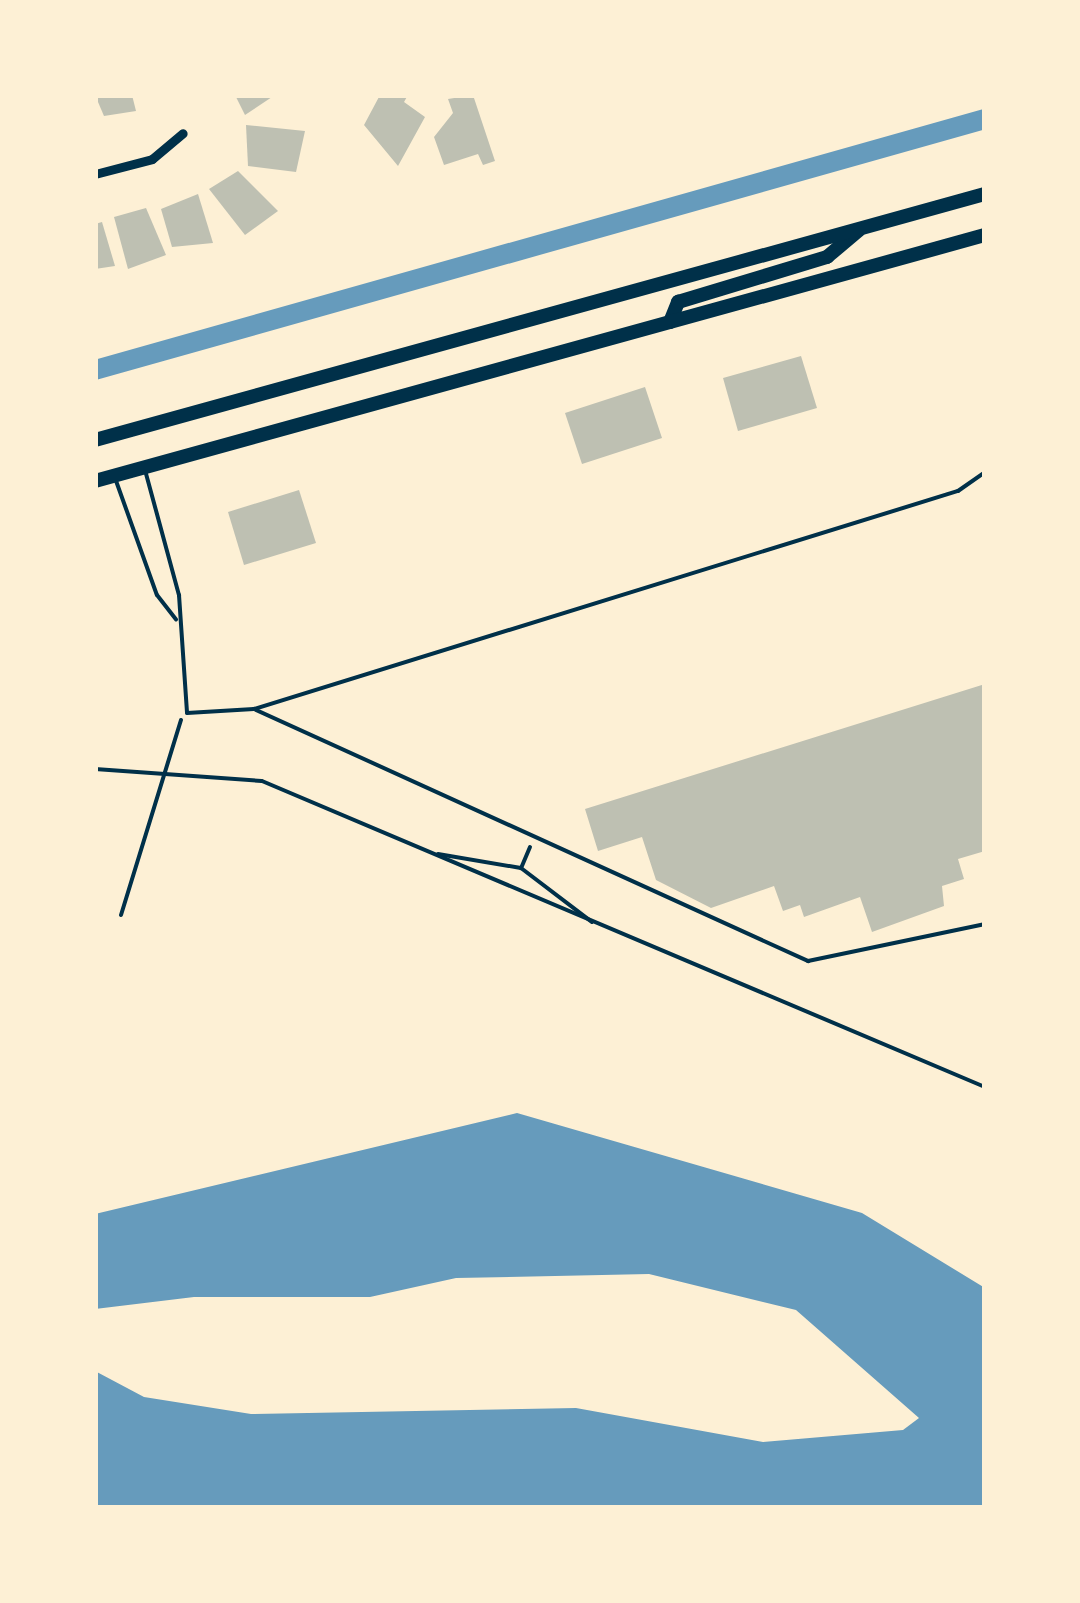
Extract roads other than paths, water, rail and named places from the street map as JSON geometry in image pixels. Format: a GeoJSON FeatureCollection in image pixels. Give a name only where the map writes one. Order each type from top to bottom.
{"type":"FeatureCollection","features":[{"type":"Feature","properties":{"kind":"main road"},"geometry":{"type":"LineString","coordinates":[[95,440],[985,194]]}},
{"type":"Feature","properties":{"kind":"main road"},"geometry":{"type":"LineString","coordinates":[[670,322],[678,302],[827,257],[859,229]]}},
{"type":"Feature","properties":{"kind":"main road"},"geometry":{"type":"LineString","coordinates":[[95,481],[985,235]]}},
{"type":"Feature","properties":{"kind":"street"},"geometry":{"type":"LineString","coordinates":[[95,174],[152,159],[183,133]]}},
{"type":"Feature","properties":{"kind":"lane"},"geometry":{"type":"LineString","coordinates":[[145,470],[179,596],[176,619],[187,713],[254,709],[958,491],[985,472]]}},
{"type":"Feature","properties":{"kind":"lane"},"geometry":{"type":"LineString","coordinates":[[115,476],[157,596],[176,619]]}},
{"type":"Feature","properties":{"kind":"lane"},"geometry":{"type":"LineString","coordinates":[[254,709],[808,961],[985,924]]}},
{"type":"Feature","properties":{"kind":"water"},"geometry":{"type":"Polygon","coordinates":[[[517,1113],[862,1213],[985,1288],[985,1508],[95,1508],[95,1371],[144,1397],[251,1414],[576,1408],[763,1442],[903,1430],[919,1418],[796,1310],[649,1274],[456,1278],[370,1297],[194,1297],[95,1309],[95,1214],[517,1113]]]}},
{"type":"Feature","properties":{"kind":"waterway"},"geometry":{"type":"LineString","coordinates":[[95,370],[985,119]]}}]}
